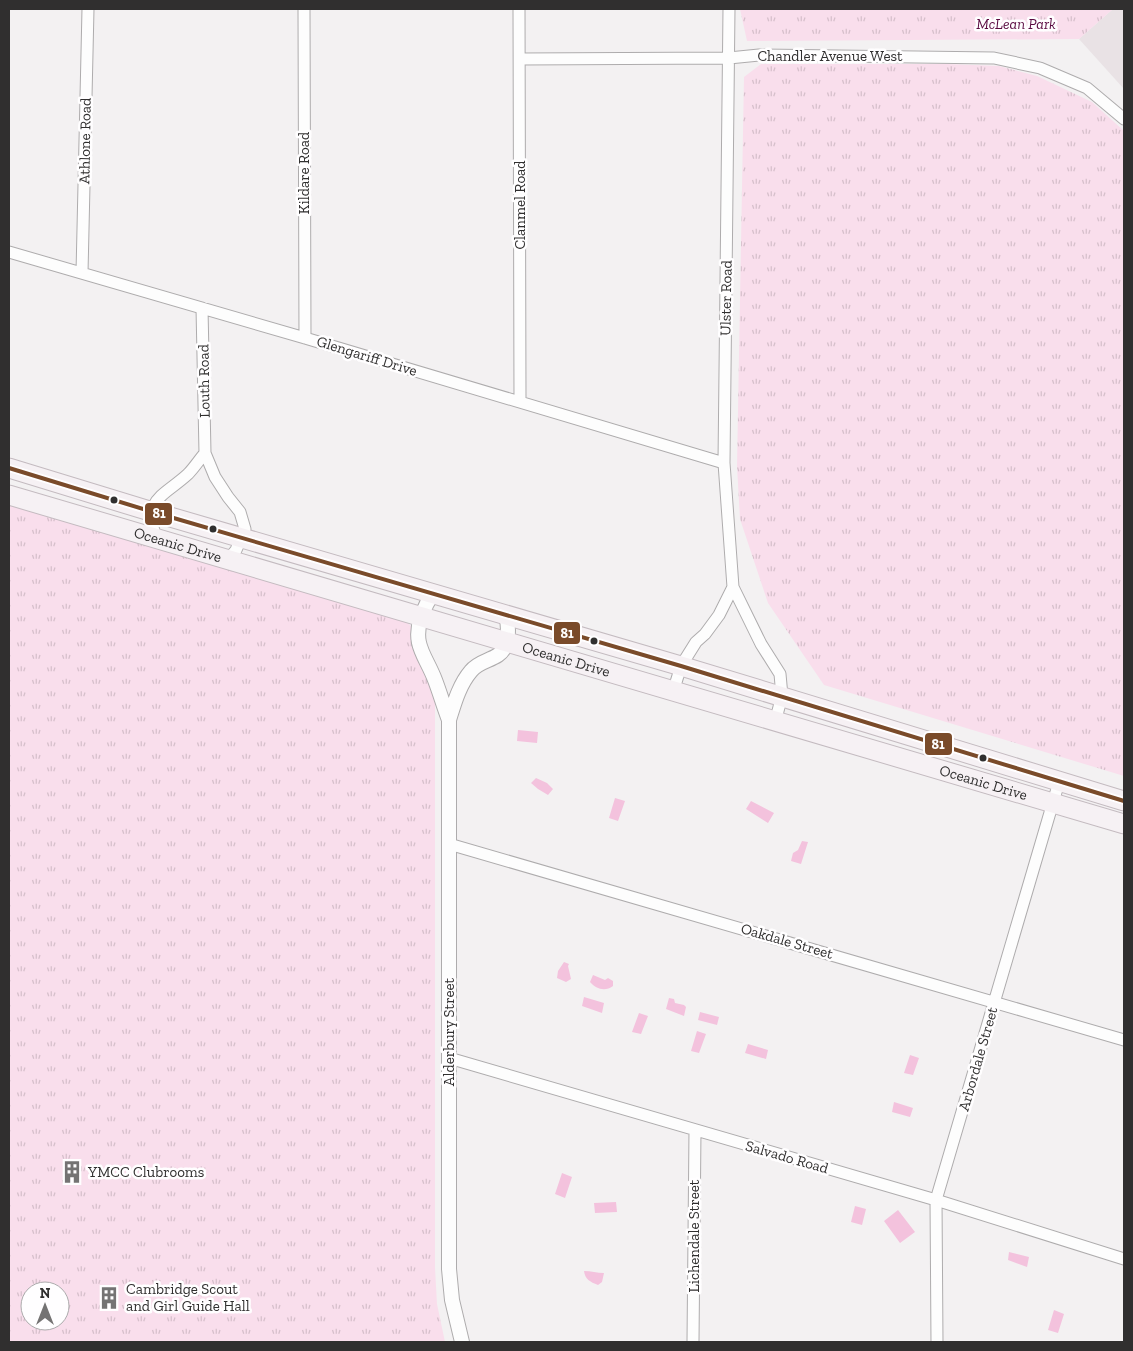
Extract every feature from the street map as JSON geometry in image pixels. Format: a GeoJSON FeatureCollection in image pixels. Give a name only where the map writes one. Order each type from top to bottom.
{"type":"FeatureCollection","features":[{"type":"Feature","properties":{"kind":"main road","name":"Oceanic Drive"},"geometry":{"type":"LineString","coordinates":[[9,468],[782,696],[1124,801]]}},
{"type":"Feature","properties":{"kind":"main road","name":"Oceanic Drive"},"geometry":{"type":"LineString","coordinates":[[9,495],[227,561],[1124,824]]}},
{"type":"Feature","properties":{"kind":"street","name":"Athlone Road"},"geometry":{"type":"LineString","coordinates":[[82,273],[88,9]]}},
{"type":"Feature","properties":{"kind":"street","name":"Kildare Road"},"geometry":{"type":"LineString","coordinates":[[304,9],[305,338]]}},
{"type":"Feature","properties":{"kind":"street","name":"Clanmel Road"},"geometry":{"type":"LineString","coordinates":[[519,9],[520,402]]}},
{"type":"Feature","properties":{"kind":"street","name":"Ulster Road"},"geometry":{"type":"LineString","coordinates":[[729,9],[724,464],[733,586],[761,644],[780,674],[782,696],[775,722]]}},
{"type":"Feature","properties":{"kind":"street","name":"Chandler Avenue West"},"geometry":{"type":"LineString","coordinates":[[520,59],[729,58],[759,55],[994,58],[1040,68],[1086,88],[1124,119]]}},
{"type":"Feature","properties":{"kind":"street","name":"Glengariff Drive"},"geometry":{"type":"LineString","coordinates":[[9,252],[305,338],[724,464]]}},
{"type":"Feature","properties":{"kind":"street","name":"Louth Road"},"geometry":{"type":"LineString","coordinates":[[202,308],[205,453],[216,477],[240,512],[246,529],[242,538]]}},
{"type":"Feature","properties":{"kind":"street"},"geometry":{"type":"LineString","coordinates":[[157,540],[152,522],[157,499],[188,474],[205,453]]}},
{"type":"Feature","properties":{"kind":"street"},"geometry":{"type":"LineString","coordinates":[[227,561],[236,550],[242,538]]}},
{"type":"Feature","properties":{"kind":"street","name":"Ulster Road"},"geometry":{"type":"LineString","coordinates":[[673,692],[681,666],[696,642],[706,634],[719,615],[733,586]]}},
{"type":"Feature","properties":{"kind":"street","name":"Alderbury Street"},"geometry":{"type":"LineString","coordinates":[[433,594],[428,600],[421,618],[418,642],[436,682],[449,720]]}},
{"type":"Feature","properties":{"kind":"street"},"geometry":{"type":"LineString","coordinates":[[506,615],[508,622],[506,643]]}},
{"type":"Feature","properties":{"kind":"street","name":"Alderbury Street"},"geometry":{"type":"LineString","coordinates":[[462,1342],[452,1300],[449,1269],[449,720],[455,701],[472,669],[498,655],[506,643]]}},
{"type":"Feature","properties":{"kind":"street","name":"Arbordale Street"},"geometry":{"type":"LineString","coordinates":[[937,1342],[936,1200],[1059,782]]}},
{"type":"Feature","properties":{"kind":"street","name":"Oakdale Street"},"geometry":{"type":"LineString","coordinates":[[449,844],[1124,1040]]}},
{"type":"Feature","properties":{"kind":"street","name":"Salvado Road"},"geometry":{"type":"LineString","coordinates":[[449,1058],[936,1200],[1124,1258]]}},
{"type":"Feature","properties":{"kind":"street","name":"Lichendale Street"},"geometry":{"type":"LineString","coordinates":[[693,1342],[695,1130]]}},
{"type":"Feature","properties":{"kind":"shaded area"},"geometry":{"type":"Polygon","coordinates":[[[1113,9],[1124,9],[1124,89],[1079,39],[1113,9]]]}},
{"type":"Feature","properties":{"kind":"shaded area"},"geometry":{"type":"Polygon","coordinates":[[[518,730],[538,732],[537,743],[517,741],[518,730]]]}},
{"type":"Feature","properties":{"kind":"shaded area"},"geometry":{"type":"Polygon","coordinates":[[[536,778],[547,783],[553,789],[548,795],[531,783],[536,778]]]}},
{"type":"Feature","properties":{"kind":"shaded area"},"geometry":{"type":"Polygon","coordinates":[[[615,798],[625,801],[618,821],[609,818],[615,798]]]}},
{"type":"Feature","properties":{"kind":"shaded area"},"geometry":{"type":"Polygon","coordinates":[[[751,801],[774,813],[768,823],[746,809],[751,801]]]}},
{"type":"Feature","properties":{"kind":"shaded area"},"geometry":{"type":"Polygon","coordinates":[[[802,841],[808,842],[801,864],[791,861],[793,853],[798,850],[802,841]]]}},
{"type":"Feature","properties":{"kind":"shaded area"},"geometry":{"type":"Polygon","coordinates":[[[564,962],[569,964],[571,979],[566,982],[557,978],[558,971],[564,962]]]}},
{"type":"Feature","properties":{"kind":"shaded area"},"geometry":{"type":"Polygon","coordinates":[[[593,975],[605,980],[608,978],[613,981],[613,986],[601,989],[595,986],[590,982],[593,975]]]}},
{"type":"Feature","properties":{"kind":"shaded area"},"geometry":{"type":"Polygon","coordinates":[[[584,997],[604,1003],[602,1013],[582,1006],[584,997]]]}},
{"type":"Feature","properties":{"kind":"shaded area"},"geometry":{"type":"Polygon","coordinates":[[[669,998],[674,999],[675,1003],[686,1007],[684,1016],[666,1009],[669,998]]]}},
{"type":"Feature","properties":{"kind":"shaded area"},"geometry":{"type":"Polygon","coordinates":[[[700,1012],[719,1017],[717,1025],[698,1020],[700,1012]]]}},
{"type":"Feature","properties":{"kind":"shaded area"},"geometry":{"type":"Polygon","coordinates":[[[639,1013],[648,1016],[641,1034],[632,1032],[639,1013]]]}},
{"type":"Feature","properties":{"kind":"shaded area"},"geometry":{"type":"Polygon","coordinates":[[[697,1031],[706,1034],[699,1053],[691,1051],[697,1031]]]}},
{"type":"Feature","properties":{"kind":"shaded area"},"geometry":{"type":"Polygon","coordinates":[[[748,1044],[768,1050],[766,1059],[745,1053],[748,1044]]]}},
{"type":"Feature","properties":{"kind":"shaded area"},"geometry":{"type":"Polygon","coordinates":[[[910,1055],[919,1058],[913,1075],[904,1073],[910,1055]]]}},
{"type":"Feature","properties":{"kind":"shaded area"},"geometry":{"type":"Polygon","coordinates":[[[894,1102],[913,1108],[910,1117],[892,1112],[894,1102]]]}},
{"type":"Feature","properties":{"kind":"shaded area"},"geometry":{"type":"Polygon","coordinates":[[[562,1173],[572,1177],[565,1198],[555,1194],[562,1173]]]}},
{"type":"Feature","properties":{"kind":"shaded area"},"geometry":{"type":"Polygon","coordinates":[[[616,1202],[617,1212],[595,1213],[594,1203],[616,1202]]]}},
{"type":"Feature","properties":{"kind":"shaded area"},"geometry":{"type":"Polygon","coordinates":[[[855,1206],[866,1209],[862,1225],[851,1222],[855,1206]]]}},
{"type":"Feature","properties":{"kind":"shaded area"},"geometry":{"type":"Polygon","coordinates":[[[898,1210],[915,1232],[900,1243],[884,1221],[898,1210]]]}},
{"type":"Feature","properties":{"kind":"shaded area"},"geometry":{"type":"Polygon","coordinates":[[[1009,1252],[1029,1257],[1027,1267],[1008,1260],[1009,1252]]]}},
{"type":"Feature","properties":{"kind":"shaded area"},"geometry":{"type":"Polygon","coordinates":[[[584,1271],[604,1273],[602,1282],[598,1285],[590,1281],[585,1276],[584,1271]]]}},
{"type":"Feature","properties":{"kind":"shaded area"},"geometry":{"type":"Polygon","coordinates":[[[1054,1310],[1064,1314],[1058,1333],[1048,1330],[1054,1310]]]}},
{"type":"Feature","properties":{"kind":"green space","name":"McLean Park"},"geometry":{"type":"Polygon","coordinates":[[[740,9],[1113,9],[1079,39],[747,41],[740,9]]]}},
{"type":"Feature","properties":{"kind":"green space"},"geometry":{"type":"Polygon","coordinates":[[[761,64],[947,64],[999,66],[1037,76],[1092,102],[1124,131],[1124,776],[824,685],[768,603],[740,519],[737,466],[744,77],[761,64]]]}},
{"type":"Feature","properties":{"kind":"green space"},"geometry":{"type":"Polygon","coordinates":[[[9,504],[405,621],[411,626],[435,701],[435,1268],[437,1304],[445,1342],[9,1342],[9,504]]]}},
{"type":"Feature","properties":{"kind":"transit line","name":"81"},"geometry":{"type":"LineString","coordinates":[[9,468],[153,512],[681,666],[1124,801]]}},
{"type":"Feature","properties":{"kind":"place","name":"YMCC Clubrooms"},"geometry":{"type":"Point","coordinates":[72,1172]}},
{"type":"Feature","properties":{"kind":"place","name":"Cambridge Scout and Girl Guide Hall"},"geometry":{"type":"Point","coordinates":[109,1298]}}]}
